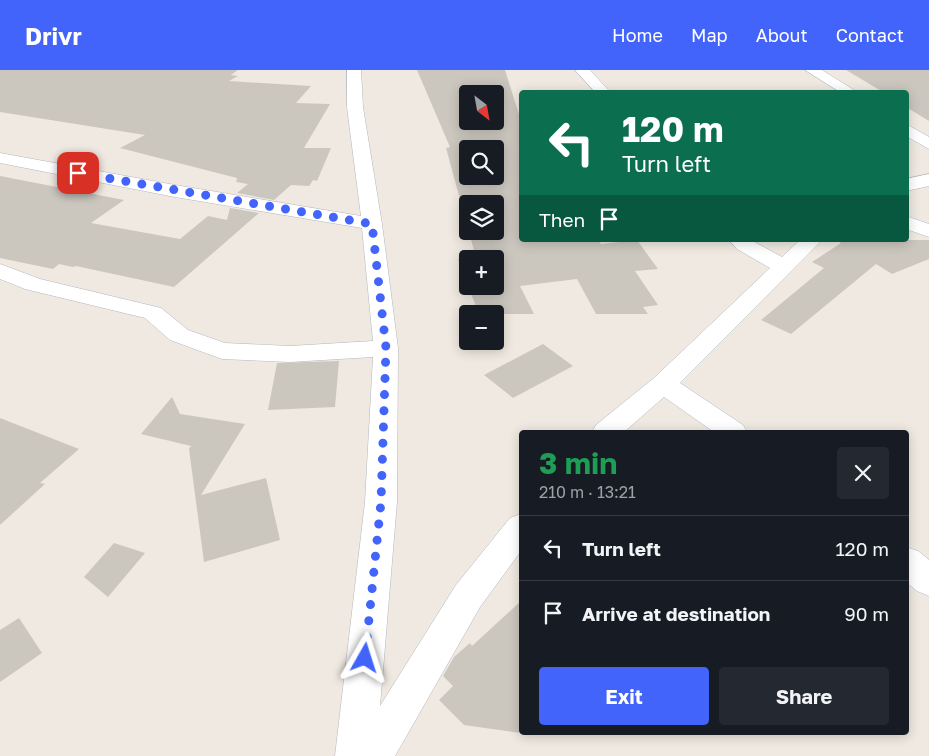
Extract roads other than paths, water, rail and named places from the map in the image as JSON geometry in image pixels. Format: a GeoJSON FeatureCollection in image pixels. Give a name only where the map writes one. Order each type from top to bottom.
{"type":"FeatureCollection","features":[{"type":"Feature","properties":{"kind":"street"},"geometry":{"type":"LineString","coordinates":[[354,70],[355,107],[372,224],[386,348],[381,502],[355,756]]}},
{"type":"Feature","properties":{"kind":"street"},"geometry":{"type":"LineString","coordinates":[[582,70],[601,90]]}},
{"type":"Feature","properties":{"kind":"street"},"geometry":{"type":"LineString","coordinates":[[812,70],[847,90]]}},
{"type":"Feature","properties":{"kind":"street"},"geometry":{"type":"LineString","coordinates":[[909,131],[929,144]]}},
{"type":"Feature","properties":{"kind":"street"},"geometry":{"type":"LineString","coordinates":[[0,158],[176,191],[372,224]]}},
{"type":"Feature","properties":{"kind":"street"},"geometry":{"type":"LineString","coordinates":[[909,184],[929,180]]}},
{"type":"Feature","properties":{"kind":"street"},"geometry":{"type":"LineString","coordinates":[[909,223],[929,230]]}},
{"type":"Feature","properties":{"kind":"street"},"geometry":{"type":"LineString","coordinates":[[741,242],[784,267]]}},
{"type":"Feature","properties":{"kind":"street"},"geometry":{"type":"LineString","coordinates":[[608,430],[663,384],[810,242]]}},
{"type":"Feature","properties":{"kind":"street"},"geometry":{"type":"LineString","coordinates":[[0,271],[34,284],[153,313],[179,335],[222,351],[290,354],[386,348]]}},
{"type":"Feature","properties":{"kind":"street"},"geometry":{"type":"LineString","coordinates":[[663,384],[730,430]]}},
{"type":"Feature","properties":{"kind":"street"},"geometry":{"type":"LineString","coordinates":[[372,756],[468,596],[519,530]]}},
{"type":"Feature","properties":{"kind":"street"},"geometry":{"type":"LineString","coordinates":[[909,563],[929,580]]}}]}
